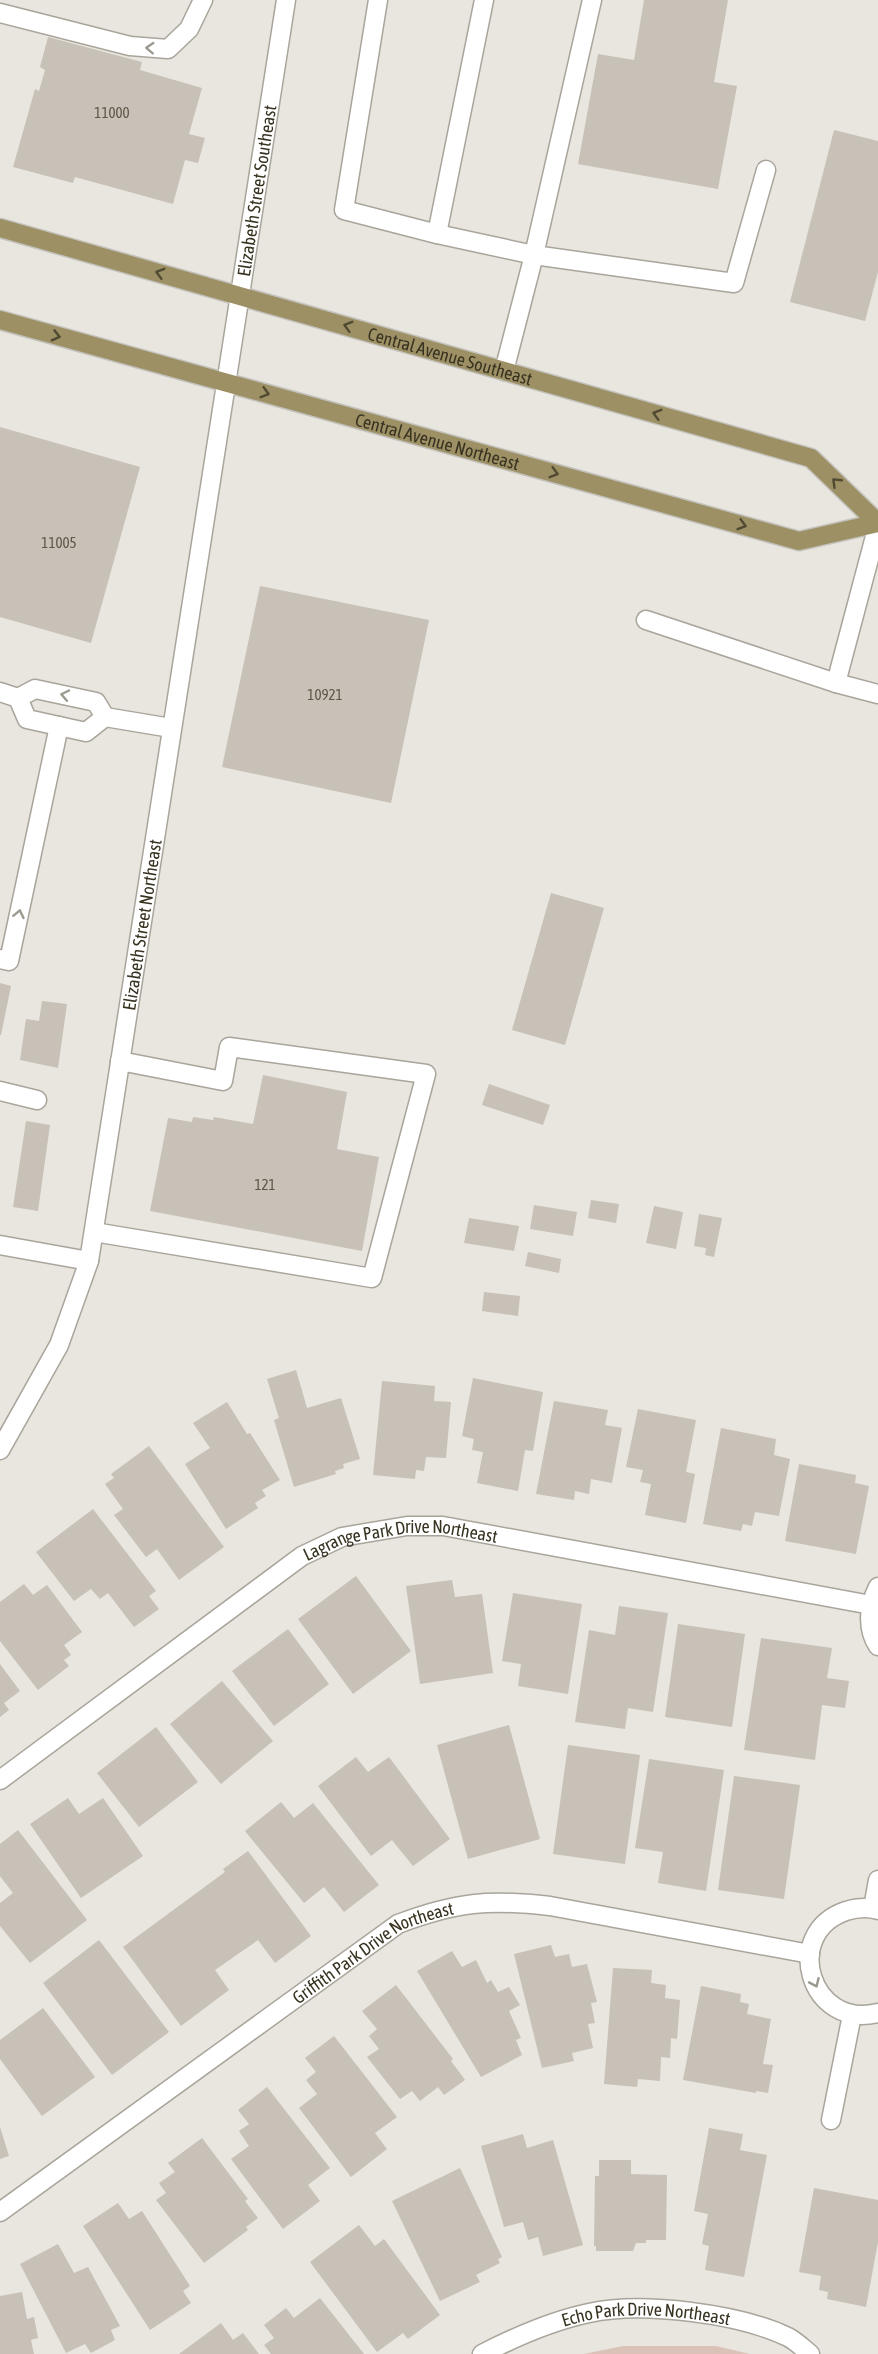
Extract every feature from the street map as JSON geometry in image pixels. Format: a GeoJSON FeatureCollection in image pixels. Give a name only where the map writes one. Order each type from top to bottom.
{"type":"FeatureCollection","features":[{"type":"Feature","properties":{"kind":"main road","name":"Central Avenue Southeast"},"geometry":{"type":"LineString","coordinates":[[0,228],[811,458],[878,524]]}},
{"type":"Feature","properties":{"kind":"main road","name":"Central Avenue Northeast"},"geometry":{"type":"LineString","coordinates":[[0,321],[226,381],[799,541],[878,524]]}},
{"type":"Feature","properties":{"kind":"street"},"geometry":{"type":"LineString","coordinates":[[0,13],[130,46],[168,49],[189,29],[203,0]]}},
{"type":"Feature","properties":{"kind":"street","name":"Elizabeth Street Southeast"},"geometry":{"type":"LineString","coordinates":[[226,381],[286,0]]}},
{"type":"Feature","properties":{"kind":"street"},"geometry":{"type":"LineString","coordinates":[[378,0],[344,210],[437,234],[534,255],[735,284],[766,170]]}},
{"type":"Feature","properties":{"kind":"street"},"geometry":{"type":"LineString","coordinates":[[437,234],[484,0]]}},
{"type":"Feature","properties":{"kind":"street"},"geometry":{"type":"LineString","coordinates":[[504,371],[534,255],[592,0]]}},
{"type":"Feature","properties":{"kind":"street","name":"Elizabeth Street Northeast"},"geometry":{"type":"LineString","coordinates":[[0,1450],[58,1346],[89,1261],[226,381]]}},
{"type":"Feature","properties":{"kind":"street"},"geometry":{"type":"LineString","coordinates":[[836,683],[878,524]]}},
{"type":"Feature","properties":{"kind":"street"},"geometry":{"type":"LineString","coordinates":[[646,620],[836,683],[878,694]]}},
{"type":"Feature","properties":{"kind":"street"},"geometry":{"type":"LineString","coordinates":[[0,692],[18,698],[35,689],[96,702],[105,717]]}},
{"type":"Feature","properties":{"kind":"street"},"geometry":{"type":"LineString","coordinates":[[18,698],[27,719],[86,732],[105,717],[171,728]]}},
{"type":"Feature","properties":{"kind":"street"},"geometry":{"type":"LineString","coordinates":[[0,959],[9,961],[59,726]]}},
{"type":"Feature","properties":{"kind":"street"},"geometry":{"type":"LineString","coordinates":[[94,1232],[372,1278],[426,1074],[229,1047],[223,1081],[120,1061]]}},
{"type":"Feature","properties":{"kind":"street"},"geometry":{"type":"LineString","coordinates":[[0,1091],[37,1100]]}},
{"type":"Feature","properties":{"kind":"street"},"geometry":{"type":"LineString","coordinates":[[0,1245],[89,1261]]}},
{"type":"Feature","properties":{"kind":"street","name":"Lagrange Park Drive Northeast"},"geometry":{"type":"LineString","coordinates":[[0,1780],[302,1556],[342,1537],[407,1527],[443,1526],[871,1605]]}},
{"type":"Feature","properties":{"kind":"street"},"geometry":{"type":"LineString","coordinates":[[878,1587],[871,1605],[870,1624],[878,1646]]}},
{"type":"Feature","properties":{"kind":"street"},"geometry":{"type":"LineString","coordinates":[[878,1880],[875,1909],[854,1908],[837,1914],[822,1926],[813,1943],[809,1961],[812,1979],[821,1996],[835,2008],[852,2015],[878,2013]]}},
{"type":"Feature","properties":{"kind":"street","name":"Griffith Park Drive Northeast"},"geometry":{"type":"LineString","coordinates":[[0,2212],[398,1924],[435,1910],[473,1903],[511,1902],[550,1906],[810,1954]]}},
{"type":"Feature","properties":{"kind":"street"},"geometry":{"type":"LineString","coordinates":[[831,2120],[852,2015]]}},
{"type":"Feature","properties":{"kind":"street","name":"Echo Park Drive Northeast"},"geometry":{"type":"LineString","coordinates":[[482,2354],[519,2334],[553,2322],[591,2312],[632,2309],[714,2314],[754,2324],[790,2338],[810,2354]]}},
{"type":"Feature","properties":{"kind":"shaded area"},"geometry":{"type":"Polygon","coordinates":[[[623,2346],[716,2346],[750,2354],[584,2354],[623,2346]]]}},
{"type":"Feature","properties":{"kind":"building"},"geometry":{"type":"Polygon","coordinates":[[[644,0],[728,0],[714,82],[737,86],[718,189],[578,164],[598,54],[634,60],[644,0]]]}},
{"type":"Feature","properties":{"kind":"building"},"geometry":{"type":"Polygon","coordinates":[[[48,37],[142,62],[140,70],[202,88],[189,134],[205,138],[198,163],[185,160],[173,204],[75,177],[73,183],[13,167],[35,89],[39,91],[45,70],[40,67],[48,37]]]}},
{"type":"Feature","properties":{"kind":"building"},"geometry":{"type":"Polygon","coordinates":[[[834,130],[878,141],[878,272],[865,321],[790,302],[834,130]]]}},
{"type":"Feature","properties":{"kind":"building"},"geometry":{"type":"Polygon","coordinates":[[[0,427],[140,467],[91,643],[0,617],[0,427]]]}},
{"type":"Feature","properties":{"kind":"building"},"geometry":{"type":"Polygon","coordinates":[[[260,586],[429,620],[391,803],[222,767],[260,586]]]}},
{"type":"Feature","properties":{"kind":"building"},"geometry":{"type":"Polygon","coordinates":[[[551,893],[604,908],[565,1045],[512,1030],[551,893]]]}},
{"type":"Feature","properties":{"kind":"building"},"geometry":{"type":"Polygon","coordinates":[[[0,983],[11,986],[1,1035],[0,1035],[0,983]]]}},
{"type":"Feature","properties":{"kind":"building"},"geometry":{"type":"Polygon","coordinates":[[[42,1001],[67,1004],[58,1068],[20,1060],[26,1019],[39,1021],[42,1001]]]}},
{"type":"Feature","properties":{"kind":"building"},"geometry":{"type":"Polygon","coordinates":[[[263,1075],[347,1092],[337,1149],[379,1157],[362,1251],[150,1211],[168,1118],[192,1122],[193,1117],[213,1120],[214,1117],[253,1124],[263,1075]]]}},
{"type":"Feature","properties":{"kind":"building"},"geometry":{"type":"Polygon","coordinates":[[[489,1084],[550,1105],[543,1125],[482,1105],[489,1084]]]}},
{"type":"Feature","properties":{"kind":"building"},"geometry":{"type":"Polygon","coordinates":[[[26,1121],[50,1125],[38,1211],[13,1207],[26,1121]]]}},
{"type":"Feature","properties":{"kind":"building"},"geometry":{"type":"Polygon","coordinates":[[[591,1200],[619,1204],[616,1223],[588,1218],[591,1200]]]}},
{"type":"Feature","properties":{"kind":"building"},"geometry":{"type":"Polygon","coordinates":[[[534,1205],[577,1212],[573,1236],[530,1229],[534,1205]]]}},
{"type":"Feature","properties":{"kind":"building"},"geometry":{"type":"Polygon","coordinates":[[[654,1206],[683,1212],[676,1249],[646,1243],[654,1206]]]}},
{"type":"Feature","properties":{"kind":"building"},"geometry":{"type":"Polygon","coordinates":[[[699,1214],[722,1218],[714,1257],[705,1255],[706,1248],[694,1246],[699,1214]]]}},
{"type":"Feature","properties":{"kind":"building"},"geometry":{"type":"Polygon","coordinates":[[[469,1218],[519,1226],[514,1251],[464,1243],[469,1218]]]}},
{"type":"Feature","properties":{"kind":"building"},"geometry":{"type":"Polygon","coordinates":[[[528,1252],[561,1259],[559,1273],[525,1266],[528,1252]]]}},
{"type":"Feature","properties":{"kind":"building"},"geometry":{"type":"Polygon","coordinates":[[[484,1292],[520,1296],[518,1316],[482,1311],[484,1292]]]}},
{"type":"Feature","properties":{"kind":"building"},"geometry":{"type":"Polygon","coordinates":[[[296,1370],[307,1408],[341,1398],[360,1459],[343,1464],[344,1468],[335,1471],[336,1474],[294,1487],[274,1420],[279,1418],[267,1379],[296,1370]]]}},
{"type":"Feature","properties":{"kind":"building"},"geometry":{"type":"Polygon","coordinates":[[[473,1378],[543,1392],[533,1451],[525,1450],[518,1491],[477,1483],[483,1452],[472,1450],[474,1439],[462,1436],[473,1378]]]}},
{"type":"Feature","properties":{"kind":"building"},"geometry":{"type":"Polygon","coordinates":[[[382,1381],[435,1386],[434,1401],[451,1402],[446,1458],[426,1457],[424,1471],[416,1470],[415,1479],[373,1475],[382,1381]]]}},
{"type":"Feature","properties":{"kind":"building"},"geometry":{"type":"Polygon","coordinates":[[[554,1401],[608,1410],[605,1425],[622,1428],[612,1483],[591,1479],[589,1494],[575,1491],[574,1500],[536,1494],[554,1401]]]}},
{"type":"Feature","properties":{"kind":"building"},"geometry":{"type":"Polygon","coordinates":[[[227,1402],[280,1480],[262,1490],[266,1496],[255,1503],[258,1508],[226,1529],[185,1464],[210,1448],[193,1423],[227,1402]]]}},
{"type":"Feature","properties":{"kind":"building"},"geometry":{"type":"Polygon","coordinates":[[[638,1409],[696,1420],[686,1472],[695,1474],[686,1523],[645,1515],[651,1484],[640,1482],[643,1470],[626,1467],[638,1409]]]}},
{"type":"Feature","properties":{"kind":"building"},"geometry":{"type":"Polygon","coordinates":[[[721,1428],[776,1439],[774,1455],[790,1459],[779,1516],[755,1512],[752,1526],[743,1524],[741,1531],[703,1524],[721,1428]]]}},
{"type":"Feature","properties":{"kind":"building"},"geometry":{"type":"Polygon","coordinates":[[[149,1446],[224,1547],[179,1580],[157,1549],[146,1557],[114,1515],[123,1509],[105,1484],[114,1478],[111,1474],[149,1446]]]}},
{"type":"Feature","properties":{"kind":"building"},"geometry":{"type":"Polygon","coordinates":[[[799,1464],[856,1475],[855,1483],[869,1486],[856,1554],[785,1541],[799,1464]]]}},
{"type":"Feature","properties":{"kind":"building"},"geometry":{"type":"Polygon","coordinates":[[[93,1509],[156,1591],[149,1596],[159,1609],[134,1627],[108,1593],[100,1599],[91,1589],[74,1601],[36,1552],[93,1509]]]}},
{"type":"Feature","properties":{"kind":"building"},"geometry":{"type":"Polygon","coordinates":[[[356,1576],[411,1651],[353,1694],[298,1619],[356,1576]]]}},
{"type":"Feature","properties":{"kind":"building"},"geometry":{"type":"Polygon","coordinates":[[[452,1580],[455,1597],[482,1594],[493,1673],[420,1684],[406,1586],[452,1580]]]}},
{"type":"Feature","properties":{"kind":"building"},"geometry":{"type":"Polygon","coordinates":[[[24,1584],[33,1595],[47,1585],[82,1632],[64,1645],[71,1655],[64,1660],[69,1666],[38,1690],[0,1641],[0,1602],[24,1584]]]}},
{"type":"Feature","properties":{"kind":"building"},"geometry":{"type":"Polygon","coordinates":[[[513,1593],[582,1604],[568,1694],[518,1686],[521,1664],[502,1661],[513,1593]]]}},
{"type":"Feature","properties":{"kind":"building"},"geometry":{"type":"Polygon","coordinates":[[[619,1606],[668,1613],[653,1712],[628,1708],[625,1729],[575,1722],[589,1630],[615,1635],[619,1606]]]}},
{"type":"Feature","properties":{"kind":"building"},"geometry":{"type":"Polygon","coordinates":[[[678,1624],[745,1634],[732,1727],[665,1717],[678,1624]]]}},
{"type":"Feature","properties":{"kind":"building"},"geometry":{"type":"Polygon","coordinates":[[[288,1629],[329,1684],[274,1726],[232,1671],[288,1629]]]}},
{"type":"Feature","properties":{"kind":"building"},"geometry":{"type":"Polygon","coordinates":[[[761,1638],[832,1648],[827,1678],[849,1681],[845,1708],[822,1705],[815,1760],[744,1750],[761,1638]]]}},
{"type":"Feature","properties":{"kind":"building"},"geometry":{"type":"Polygon","coordinates":[[[0,1664],[20,1691],[4,1703],[9,1710],[0,1717],[0,1664]]]}},
{"type":"Feature","properties":{"kind":"building"},"geometry":{"type":"Polygon","coordinates":[[[222,1681],[273,1741],[221,1784],[170,1724],[222,1681]]]}},
{"type":"Feature","properties":{"kind":"building"},"geometry":{"type":"Polygon","coordinates":[[[509,1725],[540,1839],[468,1859],[437,1745],[509,1725]]]}},
{"type":"Feature","properties":{"kind":"building"},"geometry":{"type":"Polygon","coordinates":[[[156,1727],[198,1782],[139,1827],[97,1773],[156,1727]]]}},
{"type":"Feature","properties":{"kind":"building"},"geometry":{"type":"Polygon","coordinates":[[[568,1745],[640,1755],[625,1864],[553,1854],[568,1745]]]}},
{"type":"Feature","properties":{"kind":"building"},"geometry":{"type":"Polygon","coordinates":[[[356,1757],[368,1772],[389,1757],[450,1839],[413,1866],[392,1840],[371,1856],[318,1786],[356,1757]]]}},
{"type":"Feature","properties":{"kind":"building"},"geometry":{"type":"Polygon","coordinates":[[[649,1759],[724,1770],[706,1891],[658,1883],[663,1852],[635,1848],[649,1759]]]}},
{"type":"Feature","properties":{"kind":"building"},"geometry":{"type":"Polygon","coordinates":[[[734,1776],[800,1785],[784,1899],[718,1890],[734,1776]]]}},
{"type":"Feature","properties":{"kind":"building"},"geometry":{"type":"Polygon","coordinates":[[[68,1798],[79,1814],[103,1798],[143,1856],[81,1898],[30,1824],[68,1798]]]}},
{"type":"Feature","properties":{"kind":"building"},"geometry":{"type":"Polygon","coordinates":[[[281,1802],[294,1818],[313,1803],[379,1885],[344,1912],[324,1887],[304,1903],[245,1831],[281,1802]]]}},
{"type":"Feature","properties":{"kind":"building"},"geometry":{"type":"Polygon","coordinates":[[[18,1830],[87,1920],[30,1963],[0,1926],[0,1903],[13,1893],[0,1876],[0,1844],[18,1830]]]}},
{"type":"Feature","properties":{"kind":"building"},"geometry":{"type":"Polygon","coordinates":[[[248,1851],[311,1936],[275,1963],[258,1940],[215,1970],[229,1990],[181,2026],[123,1947],[225,1872],[223,1869],[248,1851]]]}},
{"type":"Feature","properties":{"kind":"building"},"geometry":{"type":"Polygon","coordinates":[[[99,1940],[169,2032],[112,2075],[43,1983],[99,1940]]]}},
{"type":"Feature","properties":{"kind":"building"},"geometry":{"type":"Polygon","coordinates":[[[551,1945],[555,1957],[569,1954],[572,1967],[587,1964],[597,2002],[591,2003],[595,2023],[588,2024],[593,2048],[572,2053],[574,2061],[542,2068],[514,1954],[551,1945]]]}},
{"type":"Feature","properties":{"kind":"building"},"geometry":{"type":"Polygon","coordinates":[[[452,1951],[462,1967],[476,1960],[487,1983],[491,1980],[498,1992],[509,1987],[520,2005],[509,2011],[521,2038],[516,2040],[522,2055],[481,2077],[417,1971],[452,1951]]]}},
{"type":"Feature","properties":{"kind":"building"},"geometry":{"type":"Polygon","coordinates":[[[613,1968],[652,1970],[651,1983],[666,1985],[665,1998],[680,2000],[677,2039],[671,2038],[670,2058],[661,2057],[660,2081],[638,2079],[637,2087],[604,2084],[613,1968]]]}},
{"type":"Feature","properties":{"kind":"building"},"geometry":{"type":"Polygon","coordinates":[[[396,1985],[453,2059],[451,2061],[465,2080],[444,2095],[438,2087],[420,2101],[412,2091],[400,2099],[367,2057],[379,2049],[369,2036],[377,2029],[362,2011],[396,1985]]]}},
{"type":"Feature","properties":{"kind":"building"},"geometry":{"type":"Polygon","coordinates":[[[701,1986],[741,1994],[740,2002],[749,2004],[747,2014],[771,2019],[763,2064],[773,2065],[768,2093],[756,2091],[756,2093],[683,2080],[701,1986]]]}},
{"type":"Feature","properties":{"kind":"building"},"geometry":{"type":"Polygon","coordinates":[[[43,2008],[95,2077],[42,2116],[0,2059],[0,2040],[43,2008]]]}},
{"type":"Feature","properties":{"kind":"building"},"geometry":{"type":"Polygon","coordinates":[[[334,2036],[397,2117],[375,2133],[387,2149],[351,2177],[299,2108],[317,2094],[306,2080],[316,2072],[305,2058],[334,2036]]]}},
{"type":"Feature","properties":{"kind":"building"},"geometry":{"type":"Polygon","coordinates":[[[267,2087],[330,2168],[308,2185],[320,2201],[283,2229],[231,2159],[249,2146],[239,2131],[249,2124],[238,2110],[267,2087]]]}},
{"type":"Feature","properties":{"kind":"building"},"geometry":{"type":"Polygon","coordinates":[[[0,2127],[9,2156],[0,2159],[0,2127]]]}},
{"type":"Feature","properties":{"kind":"building"},"geometry":{"type":"Polygon","coordinates":[[[709,2128],[743,2134],[740,2150],[767,2155],[744,2277],[705,2270],[709,2246],[702,2244],[708,2214],[694,2211],[709,2128]]]}},
{"type":"Feature","properties":{"kind":"building"},"geometry":{"type":"Polygon","coordinates":[[[523,2134],[527,2148],[553,2140],[583,2245],[543,2256],[538,2237],[528,2240],[523,2222],[504,2227],[481,2146],[523,2134]]]}},
{"type":"Feature","properties":{"kind":"building"},"geometry":{"type":"Polygon","coordinates":[[[202,2138],[248,2199],[245,2201],[258,2218],[246,2227],[248,2230],[204,2263],[156,2200],[166,2193],[159,2183],[175,2172],[168,2163],[202,2138]]]}},
{"type":"Feature","properties":{"kind":"building"},"geometry":{"type":"Polygon","coordinates":[[[599,2160],[631,2160],[631,2174],[667,2175],[666,2240],[646,2240],[646,2243],[636,2243],[633,2251],[596,2251],[596,2246],[594,2246],[595,2176],[599,2176],[599,2160]]]}},
{"type":"Feature","properties":{"kind":"building"},"geometry":{"type":"Polygon","coordinates":[[[460,2168],[502,2257],[498,2259],[500,2263],[476,2275],[480,2282],[440,2301],[392,2201],[460,2168]]]}},
{"type":"Feature","properties":{"kind":"building"},"geometry":{"type":"Polygon","coordinates":[[[814,2188],[878,2200],[878,2242],[866,2307],[827,2299],[828,2292],[819,2290],[821,2276],[799,2272],[814,2188]]]}},
{"type":"Feature","properties":{"kind":"building"},"geometry":{"type":"Polygon","coordinates":[[[118,2203],[129,2219],[142,2211],[190,2286],[183,2291],[191,2303],[150,2330],[83,2226],[118,2203]]]}},
{"type":"Feature","properties":{"kind":"building"},"geometry":{"type":"Polygon","coordinates":[[[359,2225],[375,2246],[384,2239],[440,2315],[408,2339],[403,2333],[377,2352],[310,2262],[359,2225]]]}},
{"type":"Feature","properties":{"kind":"building"},"geometry":{"type":"Polygon","coordinates":[[[58,2244],[74,2273],[88,2267],[120,2326],[111,2330],[115,2340],[91,2353],[85,2344],[66,2353],[20,2264],[58,2244]]]}},
{"type":"Feature","properties":{"kind":"building"},"geometry":{"type":"Polygon","coordinates":[[[22,2292],[27,2319],[34,2317],[38,2338],[31,2340],[34,2354],[0,2354],[0,2296],[22,2292]]]}},
{"type":"Feature","properties":{"kind":"building"},"geometry":{"type":"Polygon","coordinates":[[[320,2298],[364,2354],[271,2354],[264,2345],[274,2338],[264,2325],[286,2308],[294,2318],[320,2298]]]}},
{"type":"Feature","properties":{"kind":"building"},"geometry":{"type":"Polygon","coordinates":[[[221,2323],[233,2340],[243,2333],[259,2354],[179,2354],[221,2323]]]}}]}
